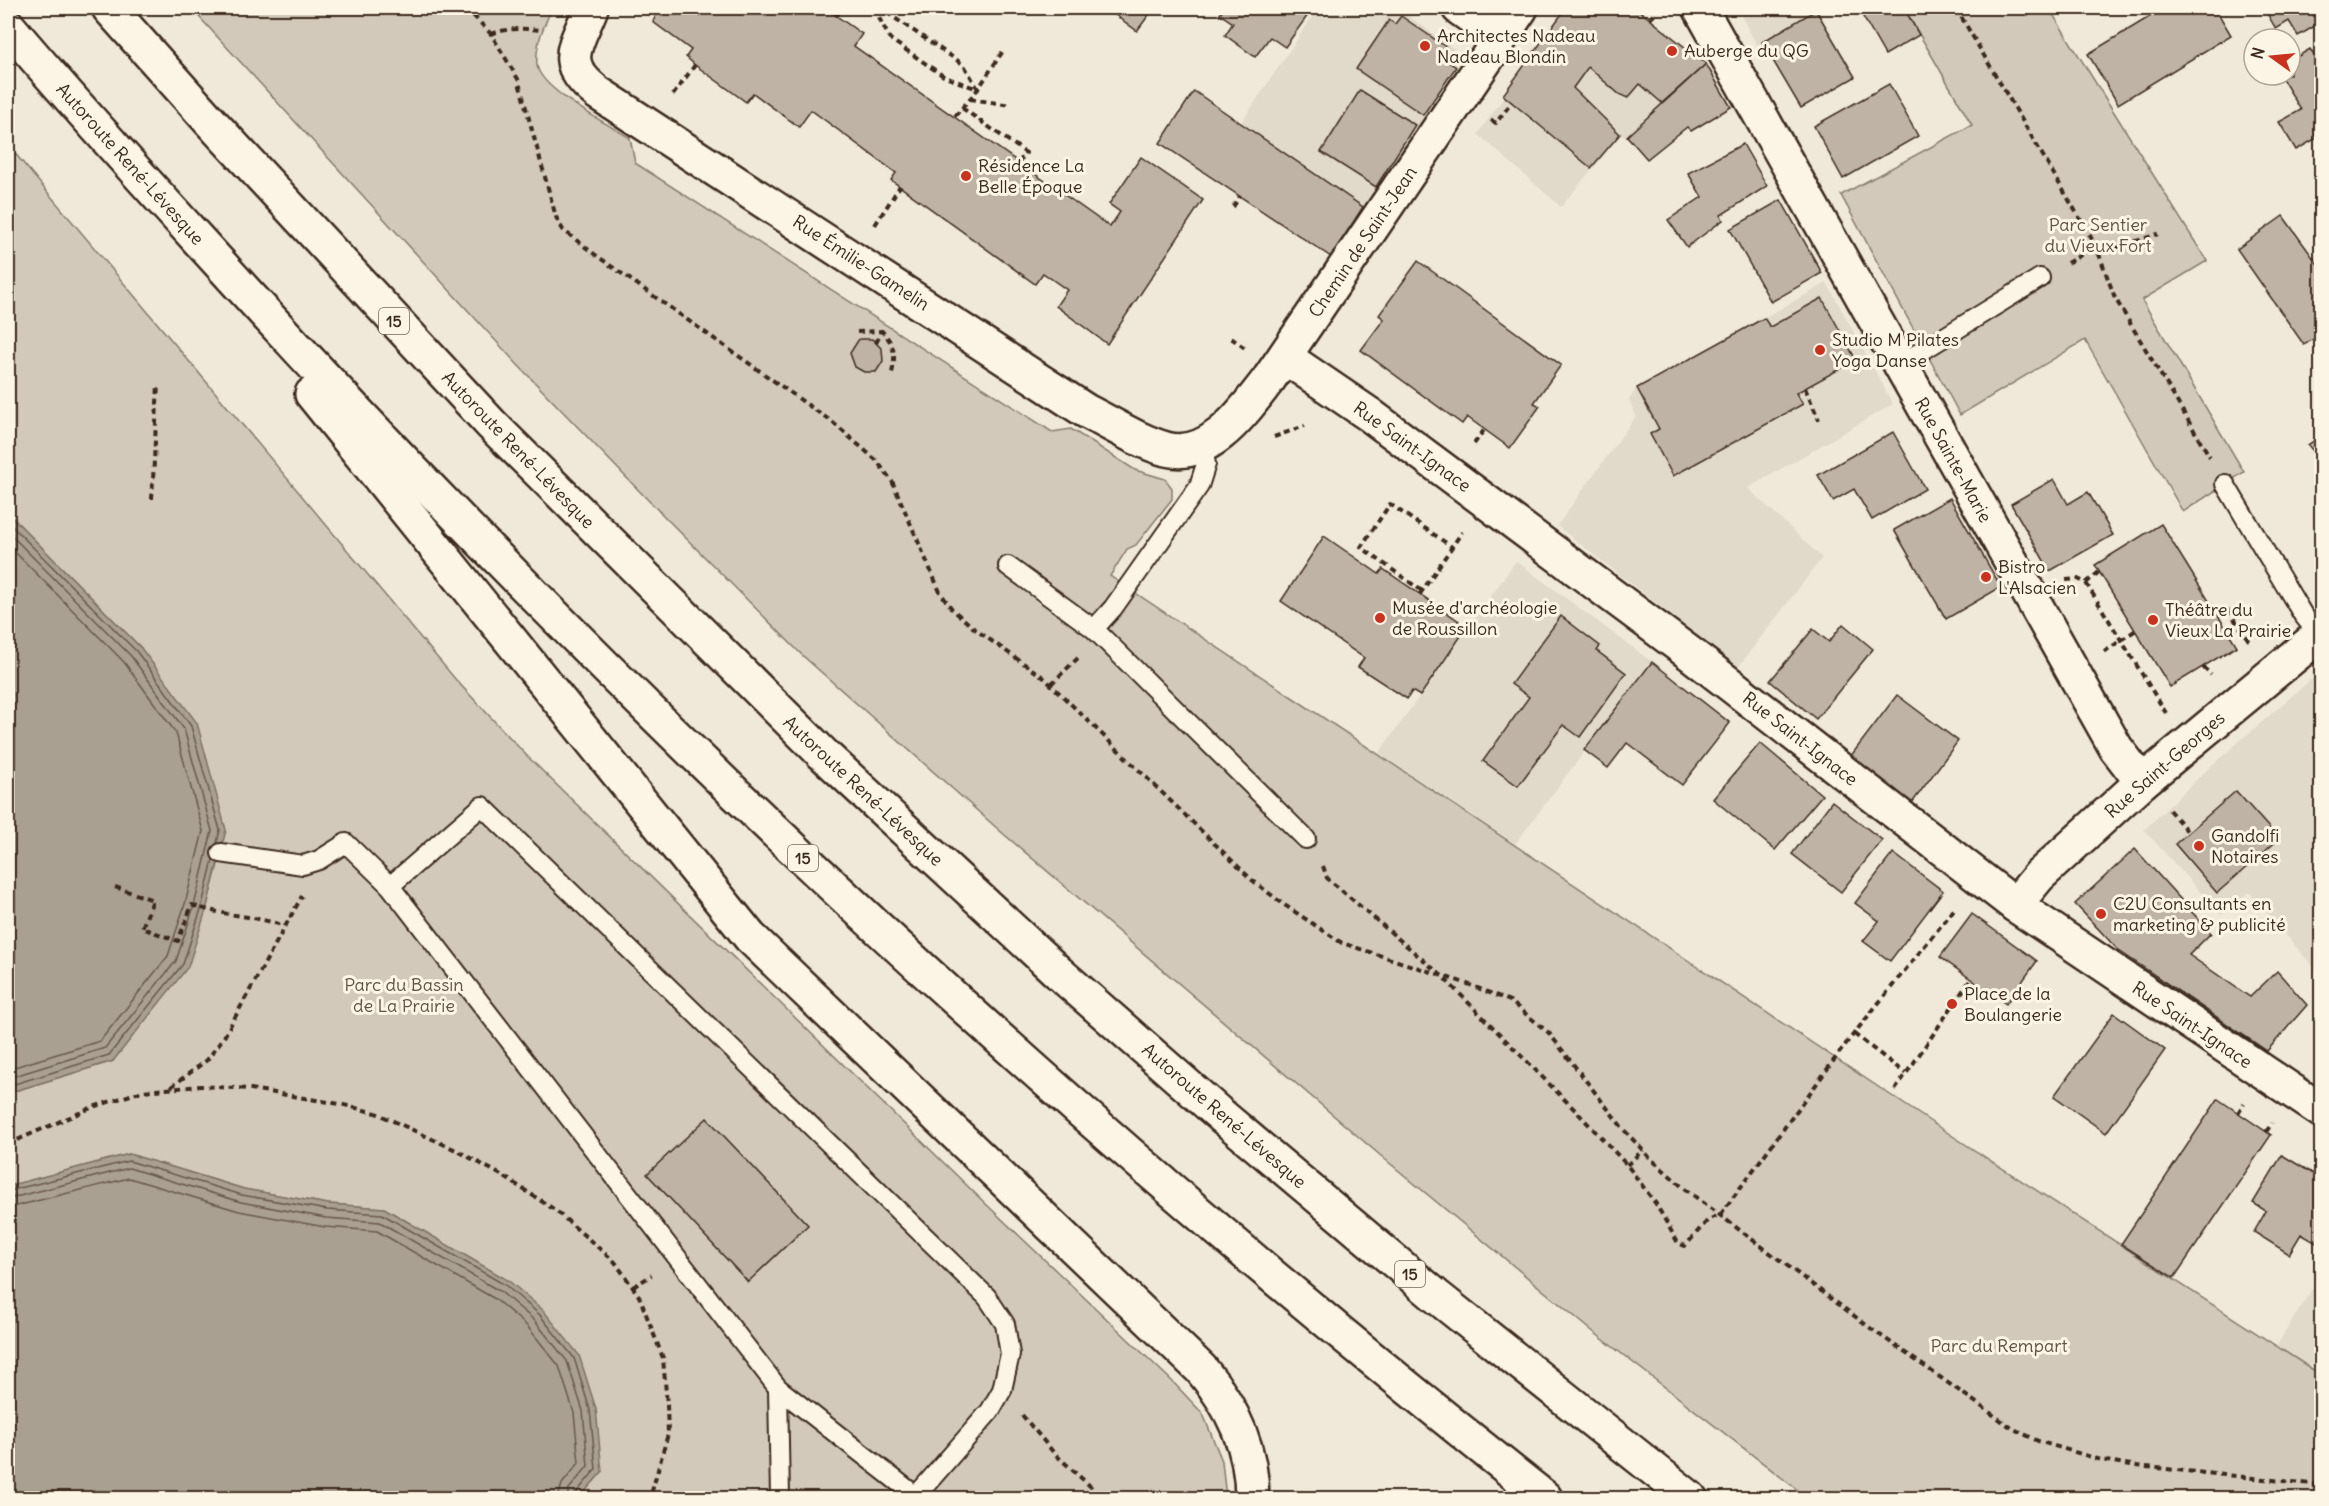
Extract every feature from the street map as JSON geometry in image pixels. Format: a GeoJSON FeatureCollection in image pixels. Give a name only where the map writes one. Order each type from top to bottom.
{"type":"FeatureCollection","features":[{"type":"Feature","properties":{"kind":"main road","name":"Autoroute René-Lévesque"},"geometry":{"type":"LineString","coordinates":[[109,8],[216,129],[485,418],[765,698],[855,784],[1059,973],[1222,1116],[1471,1325],[1690,1498]]}},
{"type":"Feature","properties":{"kind":"main road","name":"Rue Émilie-Gamelin"},"geometry":{"type":"LineString","coordinates":[[591,8],[573,53],[573,63],[577,73],[598,93],[1086,411],[1142,440],[1168,450],[1192,448]]}},
{"type":"Feature","properties":{"kind":"main road"},"geometry":{"type":"LineString","coordinates":[[1459,8],[1500,37]]}},
{"type":"Feature","properties":{"kind":"main road","name":"Chemin de Saint-Jean"},"geometry":{"type":"LineString","coordinates":[[1192,448],[1222,432],[1249,405],[1285,357],[1521,8]]}},
{"type":"Feature","properties":{"kind":"main road","name":"Rue Sainte-Marie"},"geometry":{"type":"LineString","coordinates":[[1700,8],[2116,748],[2152,793]]}},
{"type":"Feature","properties":{"kind":"main road","name":"Autoroute René-Lévesque"},"geometry":{"type":"LineString","coordinates":[[8,26],[120,155],[351,406],[486,546],[753,810],[910,957],[1144,1168],[1394,1378],[1545,1498]]}},
{"type":"Feature","properties":{"kind":"main road"},"geometry":{"type":"LineString","coordinates":[[120,155],[750,937],[1207,1375],[1223,1397],[1243,1436],[1250,1462],[1252,1498]]}},
{"type":"Feature","properties":{"kind":"main road","name":"Rue Saint-Ignace"},"geometry":{"type":"LineString","coordinates":[[1285,357],[1370,415],[1692,655],[2014,904],[2322,1111]]}},
{"type":"Feature","properties":{"kind":"main road","name":"Rue Saint-Georges"},"geometry":{"type":"LineString","coordinates":[[2014,904],[2039,876],[2152,793],[2320,634]]}},
{"type":"Feature","properties":{"kind":"lane"},"geometry":{"type":"LineString","coordinates":[[1899,365],[2040,278]]}},
{"type":"Feature","properties":{"kind":"lane"},"geometry":{"type":"LineString","coordinates":[[1094,629],[1113,608],[1199,486],[1206,464],[1192,448]]}},
{"type":"Feature","properties":{"kind":"lane"},"geometry":{"type":"LineString","coordinates":[[2225,484],[2303,615],[2320,634]]}},
{"type":"Feature","properties":{"kind":"lane"},"geometry":{"type":"LineString","coordinates":[[1008,566],[1094,629],[1306,839]]}},
{"type":"Feature","properties":{"kind":"lane"},"geometry":{"type":"LineString","coordinates":[[221,853],[303,865],[319,860],[346,843],[390,886],[778,1388],[915,1497],[990,1411],[1002,1390],[1010,1354],[1005,1324],[987,1297],[482,807],[390,886]]}},
{"type":"Feature","properties":{"kind":"lane"},"geometry":{"type":"LineString","coordinates":[[778,1388],[780,1498]]}},
{"type":"Feature","properties":{"kind":"path"},"geometry":{"type":"LineString","coordinates":[[836,16],[843,8]]}},
{"type":"Feature","properties":{"kind":"path"},"geometry":{"type":"LineString","coordinates":[[874,8],[890,39],[945,77],[978,89]]}},
{"type":"Feature","properties":{"kind":"path"},"geometry":{"type":"LineString","coordinates":[[880,8],[964,65],[978,89]]}},
{"type":"Feature","properties":{"kind":"path"},"geometry":{"type":"LineString","coordinates":[[1956,8],[2096,246],[2115,298],[2225,484]]}},
{"type":"Feature","properties":{"kind":"path"},"geometry":{"type":"LineString","coordinates":[[1650,19],[1656,13]]}},
{"type":"Feature","properties":{"kind":"path"},"geometry":{"type":"LineString","coordinates":[[491,34],[526,28],[542,31]]}},
{"type":"Feature","properties":{"kind":"path"},"geometry":{"type":"LineString","coordinates":[[955,117],[978,89],[1003,51]]}},
{"type":"Feature","properties":{"kind":"path"},"geometry":{"type":"LineString","coordinates":[[672,96],[695,64]]}},
{"type":"Feature","properties":{"kind":"path"},"geometry":{"type":"LineString","coordinates":[[969,99],[1011,105]]}},
{"type":"Feature","properties":{"kind":"path"},"geometry":{"type":"LineString","coordinates":[[962,108],[1026,153],[1019,162]]}},
{"type":"Feature","properties":{"kind":"path"},"geometry":{"type":"LineString","coordinates":[[875,225],[900,186]]}},
{"type":"Feature","properties":{"kind":"path"},"geometry":{"type":"LineString","coordinates":[[1233,207],[1240,196]]}},
{"type":"Feature","properties":{"kind":"path"},"geometry":{"type":"LineString","coordinates":[[2096,246],[2118,247],[2158,234]]}},
{"type":"Feature","properties":{"kind":"path"},"geometry":{"type":"LineString","coordinates":[[876,343],[886,324]]}},
{"type":"Feature","properties":{"kind":"path"},"geometry":{"type":"LineString","coordinates":[[857,332],[882,331],[892,342],[894,361],[892,373]]}},
{"type":"Feature","properties":{"kind":"path"},"geometry":{"type":"LineString","coordinates":[[152,499],[158,384]]}},
{"type":"Feature","properties":{"kind":"path"},"geometry":{"type":"LineString","coordinates":[[1805,388],[1819,420]]}},
{"type":"Feature","properties":{"kind":"path"},"geometry":{"type":"LineString","coordinates":[[1452,547],[1390,504],[1361,547],[1421,592],[1452,547],[1463,530]]}},
{"type":"Feature","properties":{"kind":"path"},"geometry":{"type":"LineString","coordinates":[[2086,583],[2099,572]]}},
{"type":"Feature","properties":{"kind":"path"},"geometry":{"type":"LineString","coordinates":[[2060,584],[2067,579],[2078,579],[2086,583],[2167,715]]}},
{"type":"Feature","properties":{"kind":"path"},"geometry":{"type":"LineString","coordinates":[[2218,616],[2228,610],[2242,631]]}},
{"type":"Feature","properties":{"kind":"path"},"geometry":{"type":"LineString","coordinates":[[2102,654],[2136,630]]}},
{"type":"Feature","properties":{"kind":"path"},"geometry":{"type":"LineString","coordinates":[[1051,684],[1085,651]]}},
{"type":"Feature","properties":{"kind":"path"},"geometry":{"type":"LineString","coordinates":[[2152,793],[2188,832]]}},
{"type":"Feature","properties":{"kind":"path"},"geometry":{"type":"LineString","coordinates":[[1320,857],[1327,878],[1442,976],[1627,1165],[1656,1204],[1678,1243],[1685,1246],[1708,1220],[1721,1214],[1854,1034],[1962,899]]}},
{"type":"Feature","properties":{"kind":"path"},"geometry":{"type":"LineString","coordinates":[[115,887],[153,900],[142,928],[178,941],[192,905],[284,926]]}},
{"type":"Feature","properties":{"kind":"path"},"geometry":{"type":"LineString","coordinates":[[171,1088],[207,1060],[224,1037],[305,891]]}},
{"type":"Feature","properties":{"kind":"path"},"geometry":{"type":"LineString","coordinates":[[1895,1090],[1971,979]]}},
{"type":"Feature","properties":{"kind":"path"},"geometry":{"type":"LineString","coordinates":[[1854,1034],[1906,1074]]}},
{"type":"Feature","properties":{"kind":"path"},"geometry":{"type":"LineString","coordinates":[[8,1144],[93,1107],[143,1091],[201,1086],[252,1089],[340,1104],[376,1113],[456,1150],[503,1176],[555,1210],[615,1262],[639,1296],[663,1358],[668,1434],[650,1498]]}},
{"type":"Feature","properties":{"kind":"path"},"geometry":{"type":"LineString","coordinates":[[1627,1165],[1642,1150]]}},
{"type":"Feature","properties":{"kind":"path"},"geometry":{"type":"LineString","coordinates":[[1018,1410],[1054,1453],[1091,1487],[1096,1498]]}},
{"type":"Feature","properties":{"kind":"shaded area"},"geometry":{"type":"Polygon","coordinates":[[[1318,8],[1397,8],[1460,53],[1456,67],[1378,188],[1363,207],[1241,123],[1318,8]]]}},
{"type":"Feature","properties":{"kind":"shaded area"},"geometry":{"type":"Polygon","coordinates":[[[1566,8],[1636,8],[1706,64],[1627,136],[1620,135],[1561,207],[1478,134],[1566,8]]]}},
{"type":"Feature","properties":{"kind":"shaded area"},"geometry":{"type":"Polygon","coordinates":[[[1737,8],[1820,8],[1757,45],[1737,8]]]}},
{"type":"Feature","properties":{"kind":"shaded area"},"geometry":{"type":"Polygon","coordinates":[[[1827,283],[1893,404],[1748,488],[1822,558],[1738,667],[1557,526],[1636,416],[1629,400],[1637,388],[1827,283]]]}},
{"type":"Feature","properties":{"kind":"shaded area"},"geometry":{"type":"Polygon","coordinates":[[[1516,561],[1652,662],[1515,844],[1379,753],[1516,561]]]}},
{"type":"Feature","properties":{"kind":"shaded area"},"geometry":{"type":"Polygon","coordinates":[[[2321,671],[2321,976],[2249,892],[2221,915],[2144,830],[2212,765],[2321,671]]]}},
{"type":"Feature","properties":{"kind":"shaded area"},"geometry":{"type":"Polygon","coordinates":[[[2321,1275],[2321,1375],[2277,1345],[2321,1275]]]}},
{"type":"Feature","properties":{"kind":"green space","name":"Parc du Rempart"},"geometry":{"type":"Polygon","coordinates":[[[191,8],[552,8],[537,50],[537,65],[541,75],[576,106],[630,138],[635,163],[1052,432],[1071,429],[1135,470],[1165,479],[1172,488],[1172,499],[1136,545],[1127,549],[1110,576],[1928,1120],[2321,1375],[2321,1498],[1808,1498],[1591,1330],[1381,1156],[999,830],[803,656],[517,364],[191,8]]]}},
{"type":"Feature","properties":{"kind":"green space","name":"Parc Sentier du Vieux Fort"},"geometry":{"type":"Polygon","coordinates":[[[1904,8],[2049,8],[2207,261],[2142,300],[2244,472],[2183,512],[2085,340],[1960,415],[1841,195],[1972,125],[1904,8]]]}},
{"type":"Feature","properties":{"kind":"green space","name":"Parc du Bassin de La Prairie"},"geometry":{"type":"Polygon","coordinates":[[[8,145],[456,680],[526,755],[987,1205],[1171,1380],[1203,1414],[1222,1461],[1226,1498],[579,1498],[602,1472],[509,1281],[384,1208],[328,1204],[244,1189],[129,1154],[8,1186],[8,1093],[113,1061],[206,910],[221,853],[141,648],[8,513],[8,145]]]}},
{"type":"Feature","properties":{"kind":"water"},"geometry":{"type":"Polygon","coordinates":[[[8,513],[141,648],[197,723],[226,830],[206,910],[188,967],[113,1061],[8,1093],[8,513]]]}},
{"type":"Feature","properties":{"kind":"water"},"geometry":{"type":"Polygon","coordinates":[[[129,1154],[244,1189],[328,1204],[384,1208],[509,1281],[543,1310],[579,1355],[596,1409],[602,1472],[579,1498],[8,1498],[8,1186],[129,1154]]]}},
{"type":"Feature","properties":{"kind":"building","name":"Résidence La Belle Époque"},"geometry":{"type":"Polygon","coordinates":[[[659,8],[825,8],[862,34],[854,46],[1110,227],[1120,212],[1109,204],[1141,157],[1203,200],[1107,344],[1056,306],[1067,290],[1043,273],[1035,284],[891,180],[896,173],[811,110],[799,127],[753,93],[746,102],[695,65],[686,57],[691,50],[653,22],[659,8]]]}},
{"type":"Feature","properties":{"kind":"building"},"geometry":{"type":"Polygon","coordinates":[[[1117,8],[1154,8],[1137,31],[1113,13],[1117,8]]]}},
{"type":"Feature","properties":{"kind":"building"},"geometry":{"type":"Polygon","coordinates":[[[1224,8],[1313,8],[1285,47],[1270,37],[1255,57],[1225,35],[1233,23],[1220,14],[1224,8]]]}},
{"type":"Feature","properties":{"kind":"building"},"geometry":{"type":"Polygon","coordinates":[[[1566,8],[1636,8],[1706,64],[1662,103],[1640,84],[1628,98],[1619,94],[1588,67],[1573,88],[1620,134],[1591,168],[1503,95],[1566,8]]]}},
{"type":"Feature","properties":{"kind":"building"},"geometry":{"type":"Polygon","coordinates":[[[1858,8],[1904,8],[1919,35],[1885,55],[1858,8]]]}},
{"type":"Feature","properties":{"kind":"building"},"geometry":{"type":"Polygon","coordinates":[[[2164,8],[2215,8],[2231,35],[2118,104],[2088,54],[2164,8]]]}},
{"type":"Feature","properties":{"kind":"building"},"geometry":{"type":"Polygon","coordinates":[[[2264,8],[2322,8],[2322,22],[2302,34],[2302,27],[2293,27],[2289,21],[2275,27],[2264,8]]]}},
{"type":"Feature","properties":{"kind":"building"},"geometry":{"type":"Polygon","coordinates":[[[1816,10],[1855,77],[1801,108],[1762,42],[1816,10]]]}},
{"type":"Feature","properties":{"kind":"building"},"geometry":{"type":"Polygon","coordinates":[[[1401,16],[1446,47],[1440,56],[1456,67],[1423,115],[1356,69],[1389,20],[1395,24],[1401,16]]]}},
{"type":"Feature","properties":{"kind":"building"},"geometry":{"type":"Polygon","coordinates":[[[2310,49],[2317,60],[2322,57],[2322,135],[2296,150],[2279,122],[2301,110],[2287,87],[2302,87],[2302,54],[2310,49]]]}},
{"type":"Feature","properties":{"kind":"building"},"geometry":{"type":"Polygon","coordinates":[[[1706,64],[1731,107],[1691,131],[1687,127],[1647,159],[1627,136],[1706,64]]]}},
{"type":"Feature","properties":{"kind":"building"},"geometry":{"type":"Polygon","coordinates":[[[1889,84],[1918,136],[1843,179],[1814,126],[1889,84]]]}},
{"type":"Feature","properties":{"kind":"building"},"geometry":{"type":"Polygon","coordinates":[[[1360,90],[1415,125],[1376,187],[1321,152],[1360,90]]]}},
{"type":"Feature","properties":{"kind":"building"},"geometry":{"type":"Polygon","coordinates":[[[1194,91],[1363,207],[1331,257],[1160,143],[1194,91]]]}},
{"type":"Feature","properties":{"kind":"building"},"geometry":{"type":"Polygon","coordinates":[[[1743,144],[1767,186],[1721,215],[1723,220],[1687,247],[1668,220],[1702,197],[1688,173],[1743,144]]]}},
{"type":"Feature","properties":{"kind":"building"},"geometry":{"type":"Polygon","coordinates":[[[1781,200],[1822,273],[1771,302],[1730,229],[1781,200]]]}},
{"type":"Feature","properties":{"kind":"building"},"geometry":{"type":"Polygon","coordinates":[[[2283,216],[2322,270],[2322,333],[2304,345],[2237,249],[2283,216]]]}},
{"type":"Feature","properties":{"kind":"building"},"geometry":{"type":"Polygon","coordinates":[[[1418,261],[1561,365],[1534,403],[1540,406],[1510,448],[1467,417],[1462,424],[1361,350],[1384,319],[1379,315],[1418,261]]]}},
{"type":"Feature","properties":{"kind":"building"},"geometry":{"type":"Polygon","coordinates":[[[1822,298],[1856,360],[1796,393],[1803,404],[1673,476],[1650,434],[1659,429],[1637,388],[1764,318],[1770,327],[1822,298]]]}},
{"type":"Feature","properties":{"kind":"building"},"geometry":{"type":"Polygon","coordinates":[[[859,339],[872,339],[882,349],[883,361],[876,372],[864,372],[855,367],[850,353],[859,339]]]}},
{"type":"Feature","properties":{"kind":"building"},"geometry":{"type":"Polygon","coordinates":[[[1893,432],[1925,489],[1872,520],[1854,489],[1833,501],[1818,475],[1893,432]]]}},
{"type":"Feature","properties":{"kind":"building"},"geometry":{"type":"Polygon","coordinates":[[[2322,435],[2322,462],[2308,445],[2322,435]]]}},
{"type":"Feature","properties":{"kind":"building"},"geometry":{"type":"Polygon","coordinates":[[[2054,479],[2068,504],[2088,492],[2113,535],[2050,571],[2011,504],[2054,479]]]}},
{"type":"Feature","properties":{"kind":"building"},"geometry":{"type":"Polygon","coordinates":[[[1950,498],[2001,587],[1946,619],[1894,530],[1950,498]]]}},
{"type":"Feature","properties":{"kind":"building"},"geometry":{"type":"Polygon","coordinates":[[[2161,524],[2237,646],[2170,687],[2095,565],[2161,524]]]}},
{"type":"Feature","properties":{"kind":"building","name":"Musée d'archéologie de Roussillon"},"geometry":{"type":"Polygon","coordinates":[[[1324,536],[1379,574],[1383,569],[1459,621],[1454,628],[1463,633],[1420,696],[1412,691],[1407,699],[1358,667],[1364,658],[1281,601],[1324,536]]]}},
{"type":"Feature","properties":{"kind":"building"},"geometry":{"type":"Polygon","coordinates":[[[1561,616],[1600,646],[1597,651],[1626,673],[1580,737],[1563,725],[1518,786],[1483,761],[1529,697],[1511,684],[1561,616]]]}},
{"type":"Feature","properties":{"kind":"building"},"geometry":{"type":"Polygon","coordinates":[[[1843,624],[1873,649],[1816,719],[1770,681],[1813,629],[1829,642],[1843,624]]]}},
{"type":"Feature","properties":{"kind":"building"},"geometry":{"type":"Polygon","coordinates":[[[1652,662],[1730,723],[1682,785],[1627,743],[1608,768],[1584,750],[1652,662]]]}},
{"type":"Feature","properties":{"kind":"building"},"geometry":{"type":"Polygon","coordinates":[[[1897,695],[1958,741],[1912,803],[1850,757],[1897,695]]]}},
{"type":"Feature","properties":{"kind":"building"},"geometry":{"type":"Polygon","coordinates":[[[1760,743],[1822,795],[1775,850],[1713,799],[1760,743]]]}},
{"type":"Feature","properties":{"kind":"building"},"geometry":{"type":"Polygon","coordinates":[[[2236,791],[2279,839],[2217,893],[2175,844],[2236,791]]]}},
{"type":"Feature","properties":{"kind":"building"},"geometry":{"type":"Polygon","coordinates":[[[1832,801],[1882,840],[1841,892],[1792,854],[1832,801]]]}},
{"type":"Feature","properties":{"kind":"building"},"geometry":{"type":"Polygon","coordinates":[[[2135,849],[2211,933],[2189,955],[2250,997],[2277,971],[2307,1005],[2267,1051],[2119,951],[2075,904],[2135,849]]]}},
{"type":"Feature","properties":{"kind":"building"},"geometry":{"type":"Polygon","coordinates":[[[1893,853],[1943,891],[1890,961],[1863,941],[1879,921],[1855,903],[1893,853]]]}},
{"type":"Feature","properties":{"kind":"building"},"geometry":{"type":"Polygon","coordinates":[[[1972,914],[2037,961],[2006,1004],[1940,957],[1972,914]]]}},
{"type":"Feature","properties":{"kind":"building"},"geometry":{"type":"Polygon","coordinates":[[[2114,1013],[2165,1050],[2106,1133],[2054,1096],[2114,1013]]]}},
{"type":"Feature","properties":{"kind":"building"},"geometry":{"type":"Polygon","coordinates":[[[2218,1099],[2271,1135],[2174,1278],[2121,1244],[2218,1099]]]}},
{"type":"Feature","properties":{"kind":"building"},"geometry":{"type":"Polygon","coordinates":[[[707,1118],[808,1225],[748,1282],[647,1174],[707,1118]]]}},
{"type":"Feature","properties":{"kind":"building"},"geometry":{"type":"Polygon","coordinates":[[[2282,1155],[2322,1179],[2322,1243],[2320,1245],[2301,1234],[2289,1254],[2254,1232],[2266,1211],[2253,1203],[2282,1155]]]}},
{"type":"Feature","properties":{"kind":"place","name":"Architectes Nadeau Nadeau Blondin"},"geometry":{"type":"Point","coordinates":[1425,46]}},
{"type":"Feature","properties":{"kind":"place","name":"Auberge du QG"},"geometry":{"type":"Point","coordinates":[1672,51]}},
{"type":"Feature","properties":{"kind":"place","name":"Résidence La Belle Époque"},"geometry":{"type":"Point","coordinates":[966,176]}},
{"type":"Feature","properties":{"kind":"place","name":"Studio M Pilates Yoga Danse"},"geometry":{"type":"Point","coordinates":[1820,350]}},
{"type":"Feature","properties":{"kind":"place","name":"Bistro L'Alsacien"},"geometry":{"type":"Point","coordinates":[1986,577]}},
{"type":"Feature","properties":{"kind":"place","name":"Musée d'archéologie de Roussillon"},"geometry":{"type":"Point","coordinates":[1380,618]}},
{"type":"Feature","properties":{"kind":"place","name":"Théâtre du Vieux La Prairie"},"geometry":{"type":"Point","coordinates":[2153,620]}},
{"type":"Feature","properties":{"kind":"place","name":"Gandolfi Notaires"},"geometry":{"type":"Point","coordinates":[2199,846]}},
{"type":"Feature","properties":{"kind":"place","name":"C2U Consultants en marketing & publicité"},"geometry":{"type":"Point","coordinates":[2101,914]}},
{"type":"Feature","properties":{"kind":"place","name":"Place de la Boulangerie"},"geometry":{"type":"Point","coordinates":[1952,1004]}}]}
